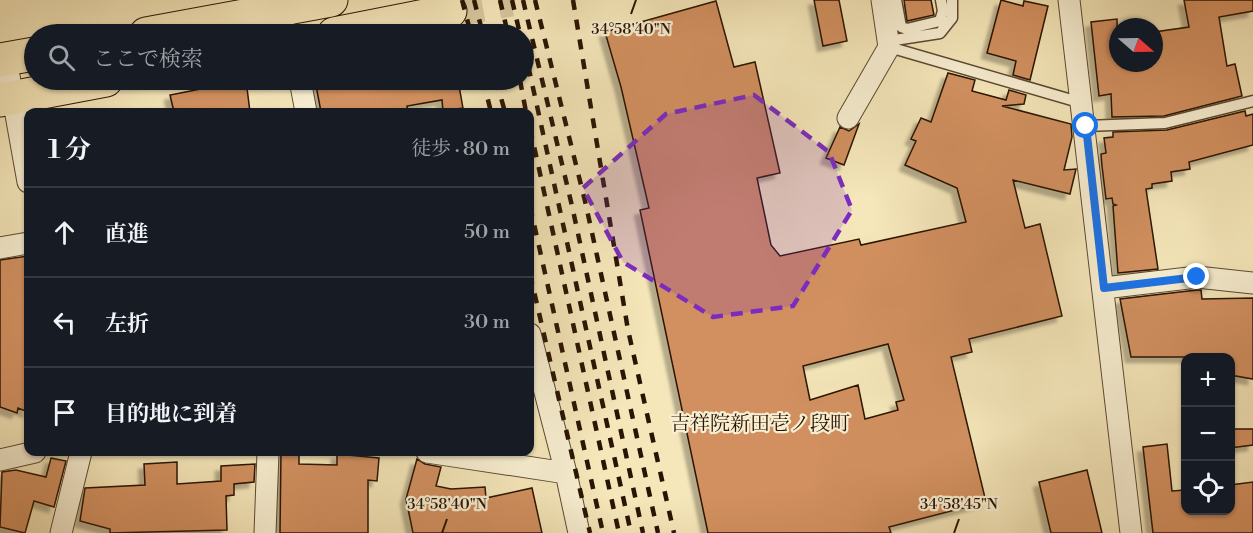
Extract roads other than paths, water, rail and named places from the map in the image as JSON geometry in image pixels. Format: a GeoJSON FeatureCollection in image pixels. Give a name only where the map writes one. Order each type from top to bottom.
{"type":"FeatureCollection","features":[{"type":"Feature","properties":{"kind":"main road"},"geometry":{"type":"LineString","coordinates":[[216,24],[279,15],[331,0]]}},
{"type":"Feature","properties":{"kind":"main road"},"geometry":{"type":"LineString","coordinates":[[384,24],[450,11]]}},
{"type":"Feature","properties":{"kind":"main road"},"geometry":{"type":"LineString","coordinates":[[7,99],[54,90]]}},
{"type":"Feature","properties":{"kind":"street"},"geometry":{"type":"LineString","coordinates":[[848,118],[889,44],[882,0]]}},
{"type":"Feature","properties":{"kind":"street"},"geometry":{"type":"LineString","coordinates":[[1069,0],[1086,126],[1131,533]]}},
{"type":"Feature","properties":{"kind":"street"},"geometry":{"type":"LineString","coordinates":[[14,58],[7,99],[24,166]]}},
{"type":"Feature","properties":{"kind":"street"},"geometry":{"type":"LineString","coordinates":[[302,90],[305,108]]}},
{"type":"Feature","properties":{"kind":"street"},"geometry":{"type":"LineString","coordinates":[[0,248],[24,244]]}},
{"type":"Feature","properties":{"kind":"street"},"geometry":{"type":"LineString","coordinates":[[1104,288],[1197,277],[1253,283]]}},
{"type":"Feature","properties":{"kind":"street"},"geometry":{"type":"LineString","coordinates":[[534,349],[579,533]]}},
{"type":"Feature","properties":{"kind":"street"},"geometry":{"type":"LineString","coordinates":[[0,460],[24,455]]}},
{"type":"Feature","properties":{"kind":"street"},"geometry":{"type":"LineString","coordinates":[[61,533],[80,456]]}},
{"type":"Feature","properties":{"kind":"street"},"geometry":{"type":"LineString","coordinates":[[265,533],[268,456]]}},
{"type":"Feature","properties":{"kind":"street"},"geometry":{"type":"LineString","coordinates":[[453,456],[566,473]]}},
{"type":"Feature","properties":{"kind":"lane"},"geometry":{"type":"LineString","coordinates":[[896,0],[901,27],[907,29],[940,21],[943,11],[941,0]]}},
{"type":"Feature","properties":{"kind":"lane"},"geometry":{"type":"LineString","coordinates":[[889,44],[940,33],[952,18],[952,0]]}},
{"type":"Feature","properties":{"kind":"lane"},"geometry":{"type":"LineString","coordinates":[[889,44],[1083,104]]}},
{"type":"Feature","properties":{"kind":"lane"},"geometry":{"type":"LineString","coordinates":[[1086,126],[1165,123],[1253,101]]}},
{"type":"Feature","properties":{"kind":"tunnel"},"geometry":{"type":"LineString","coordinates":[[450,11],[511,0]]}},
{"type":"Feature","properties":{"kind":"railway"},"geometry":{"type":"LineString","coordinates":[[462,0],[468,24]]}},
{"type":"Feature","properties":{"kind":"railway"},"geometry":{"type":"LineString","coordinates":[[474,0],[480,24]]}},
{"type":"Feature","properties":{"kind":"railway"},"geometry":{"type":"LineString","coordinates":[[500,0],[506,24]]}},
{"type":"Feature","properties":{"kind":"railway"},"geometry":{"type":"LineString","coordinates":[[512,0],[518,24]]}},
{"type":"Feature","properties":{"kind":"railway"},"geometry":{"type":"LineString","coordinates":[[523,0],[529,24]]}},
{"type":"Feature","properties":{"kind":"railway"},"geometry":{"type":"LineString","coordinates":[[535,0],[585,201],[658,533]]}},
{"type":"Feature","properties":{"kind":"railway"},"geometry":{"type":"LineString","coordinates":[[573,0],[628,330],[674,533]]}},
{"type":"Feature","properties":{"kind":"railway"},"geometry":{"type":"LineString","coordinates":[[534,46],[572,206],[643,533]]}},
{"type":"Feature","properties":{"kind":"railway"},"geometry":{"type":"LineString","coordinates":[[486,90],[490,108]]}},
{"type":"Feature","properties":{"kind":"railway"},"geometry":{"type":"LineString","coordinates":[[499,90],[504,108]]}},
{"type":"Feature","properties":{"kind":"railway"},"geometry":{"type":"LineString","coordinates":[[522,90],[525,108]]}},
{"type":"Feature","properties":{"kind":"railway"},"geometry":{"type":"LineString","coordinates":[[533,90],[631,533]]}},
{"type":"Feature","properties":{"kind":"railway"},"geometry":{"type":"LineString","coordinates":[[534,146],[619,533]]}},
{"type":"Feature","properties":{"kind":"railway"},"geometry":{"type":"LineString","coordinates":[[534,224],[603,533]]}},
{"type":"Feature","properties":{"kind":"railway"},"geometry":{"type":"LineString","coordinates":[[534,291],[590,533]]}},
{"type":"Feature","properties":{"kind":"district","name":"吉祥院新田壱ノ段町"},"geometry":{"type":"Point","coordinates":[760,424]}}]}
